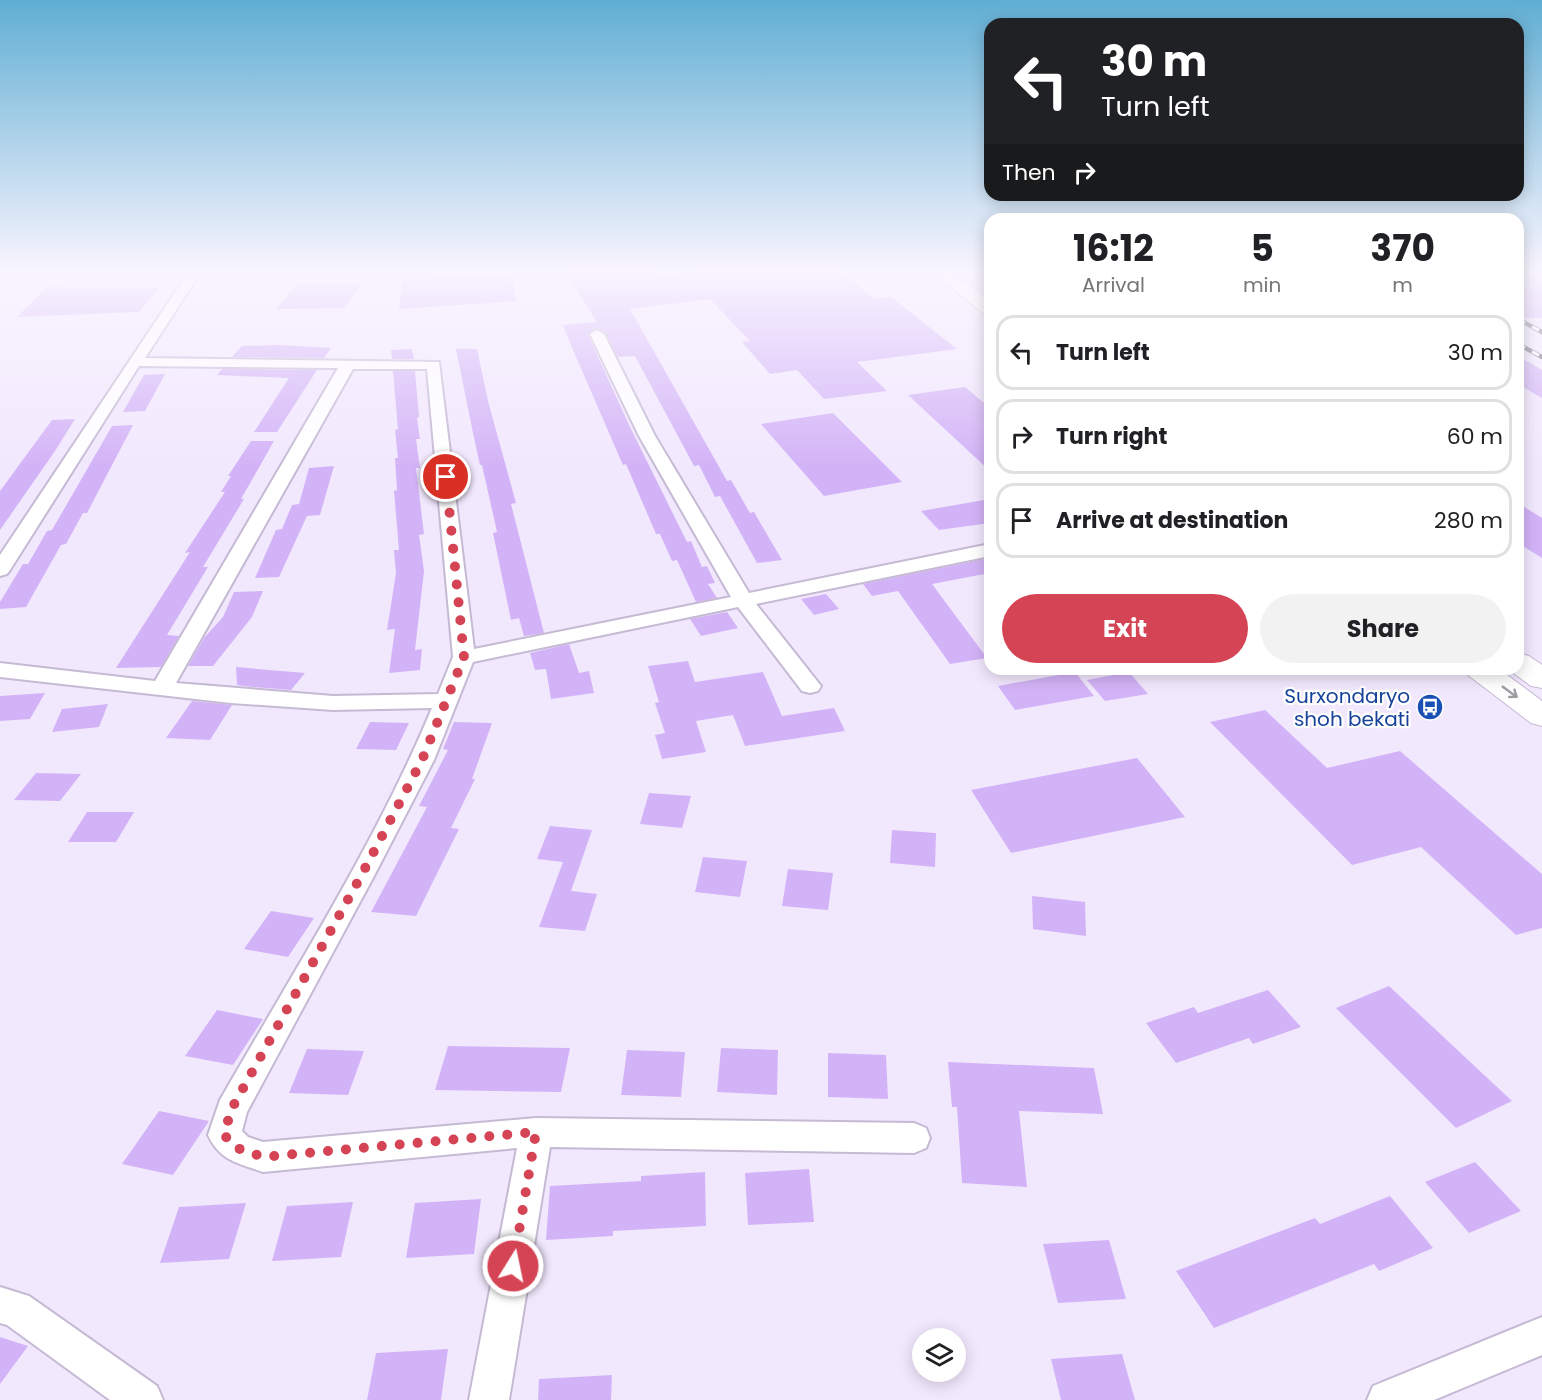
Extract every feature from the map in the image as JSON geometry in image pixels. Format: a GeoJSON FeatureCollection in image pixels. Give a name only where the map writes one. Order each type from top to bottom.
{"type":"FeatureCollection","features":[{"type":"Feature","properties":{"kind":"main road"},"geometry":{"type":"LineString","coordinates":[[1524,666],[1542,679]]}},
{"type":"Feature","properties":{"kind":"main road"},"geometry":{"type":"LineString","coordinates":[[1487,675],[1542,716]]}},
{"type":"Feature","properties":{"kind":"street"},"geometry":{"type":"LineString","coordinates":[[0,570],[153,335]]}},
{"type":"Feature","properties":{"kind":"street"},"geometry":{"type":"LineString","coordinates":[[598,335],[647,436],[743,600],[810,686]]}},
{"type":"Feature","properties":{"kind":"street"},"geometry":{"type":"LineString","coordinates":[[135,362],[434,365],[464,657],[444,701],[422,760],[356,886],[231,1110],[224,1135],[237,1148],[263,1157],[536,1132],[914,1138]]}},
{"type":"Feature","properties":{"kind":"street"},"geometry":{"type":"LineString","coordinates":[[162,688],[348,364]]}},
{"type":"Feature","properties":{"kind":"street"},"geometry":{"type":"LineString","coordinates":[[464,657],[984,551]]}},
{"type":"Feature","properties":{"kind":"street"},"geometry":{"type":"LineString","coordinates":[[0,670],[231,696],[333,703],[444,701]]}},
{"type":"Feature","properties":{"kind":"street"},"geometry":{"type":"LineString","coordinates":[[489,1400],[536,1132]]}},
{"type":"Feature","properties":{"kind":"street"},"geometry":{"type":"LineString","coordinates":[[0,1305],[16,1309],[143,1400]]}},
{"type":"Feature","properties":{"kind":"street"},"geometry":{"type":"LineString","coordinates":[[1387,1400],[1542,1336]]}},
{"type":"Feature","properties":{"kind":"building"},"geometry":{"type":"Polygon","coordinates":[[[567,335],[588,335],[630,427],[687,542],[691,541],[702,567],[707,566],[715,583],[708,584],[717,598],[696,602],[677,560],[672,561],[660,534],[656,534],[567,335]]]}},
{"type":"Feature","properties":{"kind":"building"},"geometry":{"type":"Polygon","coordinates":[[[607,335],[645,335],[727,481],[731,480],[750,513],[754,512],[782,560],[757,563],[720,496],[715,497],[699,465],[694,466],[635,356],[618,357],[607,335]]]}},
{"type":"Feature","properties":{"kind":"building"},"geometry":{"type":"Polygon","coordinates":[[[745,335],[940,335],[957,349],[857,362],[887,391],[824,399],[797,370],[770,374],[742,342],[750,341],[745,335]]]}},
{"type":"Feature","properties":{"kind":"building"},"geometry":{"type":"Polygon","coordinates":[[[278,345],[331,348],[324,358],[232,357],[242,346],[278,345]]]}},
{"type":"Feature","properties":{"kind":"building"},"geometry":{"type":"Polygon","coordinates":[[[412,349],[414,359],[392,359],[391,350],[412,349]]]}},
{"type":"Feature","properties":{"kind":"building"},"geometry":{"type":"Polygon","coordinates":[[[456,349],[477,349],[488,401],[516,503],[511,504],[544,633],[524,636],[519,618],[511,620],[493,533],[497,532],[482,465],[480,465],[456,349]]]}},
{"type":"Feature","properties":{"kind":"building"},"geometry":{"type":"Polygon","coordinates":[[[1524,360],[1542,370],[1542,398],[1524,388],[1524,360]]]}},
{"type":"Feature","properties":{"kind":"building"},"geometry":{"type":"Polygon","coordinates":[[[222,369],[317,370],[277,432],[254,432],[289,378],[217,375],[222,369]]]}},
{"type":"Feature","properties":{"kind":"building"},"geometry":{"type":"Polygon","coordinates":[[[393,371],[415,371],[420,439],[416,439],[420,468],[416,468],[424,534],[419,535],[424,571],[415,650],[422,649],[420,670],[389,673],[395,629],[387,630],[396,573],[394,550],[399,550],[394,491],[397,490],[395,458],[398,458],[395,430],[398,429],[393,371]]]}},
{"type":"Feature","properties":{"kind":"building"},"geometry":{"type":"Polygon","coordinates":[[[165,374],[145,411],[123,412],[144,375],[165,374]]]}},
{"type":"Feature","properties":{"kind":"building"},"geometry":{"type":"Polygon","coordinates":[[[965,387],[984,403],[984,465],[908,395],[965,387]]]}},
{"type":"Feature","properties":{"kind":"building"},"geometry":{"type":"Polygon","coordinates":[[[833,413],[902,482],[824,496],[761,424],[833,413]]]}},
{"type":"Feature","properties":{"kind":"building"},"geometry":{"type":"Polygon","coordinates":[[[75,419],[0,530],[0,491],[52,420],[75,419]]]}},
{"type":"Feature","properties":{"kind":"building"},"geometry":{"type":"Polygon","coordinates":[[[133,425],[87,513],[83,513],[66,544],[61,545],[26,607],[0,609],[0,602],[23,564],[28,564],[47,531],[52,530],[112,426],[133,425]]]}},
{"type":"Feature","properties":{"kind":"building"},"geometry":{"type":"Polygon","coordinates":[[[251,441],[274,441],[241,499],[244,499],[203,567],[208,567],[167,635],[179,636],[161,667],[116,668],[190,552],[185,553],[225,492],[221,492],[231,476],[228,476],[251,441]]]}},
{"type":"Feature","properties":{"kind":"building"},"geometry":{"type":"Polygon","coordinates":[[[334,466],[320,515],[307,516],[279,577],[255,578],[276,530],[282,529],[292,505],[299,504],[309,468],[334,466]]]}},
{"type":"Feature","properties":{"kind":"building"},"geometry":{"type":"Polygon","coordinates":[[[984,500],[984,524],[939,530],[921,511],[984,500]]]}},
{"type":"Feature","properties":{"kind":"building"},"geometry":{"type":"Polygon","coordinates":[[[1524,507],[1542,518],[1542,558],[1524,547],[1524,507]]]}},
{"type":"Feature","properties":{"kind":"building"},"geometry":{"type":"Polygon","coordinates":[[[984,559],[984,574],[932,584],[984,654],[984,658],[950,664],[898,591],[872,596],[863,584],[984,559]]]}},
{"type":"Feature","properties":{"kind":"building"},"geometry":{"type":"Polygon","coordinates":[[[263,591],[252,617],[213,666],[188,666],[204,638],[223,617],[234,592],[263,591]]]}},
{"type":"Feature","properties":{"kind":"building"},"geometry":{"type":"Polygon","coordinates":[[[826,594],[839,609],[814,615],[801,599],[826,594]]]}},
{"type":"Feature","properties":{"kind":"building"},"geometry":{"type":"Polygon","coordinates":[[[727,612],[738,628],[701,636],[690,619],[727,612]]]}},
{"type":"Feature","properties":{"kind":"building"},"geometry":{"type":"Polygon","coordinates":[[[569,644],[579,673],[589,671],[594,693],[551,699],[546,669],[535,670],[530,653],[569,644]]]}},
{"type":"Feature","properties":{"kind":"building"},"geometry":{"type":"Polygon","coordinates":[[[688,661],[695,682],[763,672],[782,716],[834,708],[845,731],[745,746],[733,715],[696,721],[706,752],[662,759],[655,735],[665,733],[655,703],[659,702],[648,666],[688,661]]]}},
{"type":"Feature","properties":{"kind":"building"},"geometry":{"type":"Polygon","coordinates":[[[236,667],[305,673],[291,690],[253,687],[237,685],[236,667]]]}},
{"type":"Feature","properties":{"kind":"building"},"geometry":{"type":"Polygon","coordinates":[[[1058,675],[1077,675],[1094,696],[1015,710],[998,686],[1058,675]]]}},
{"type":"Feature","properties":{"kind":"building"},"geometry":{"type":"Polygon","coordinates":[[[1113,675],[1132,675],[1148,694],[1105,701],[1087,680],[1113,675]]]}},
{"type":"Feature","properties":{"kind":"building"},"geometry":{"type":"Polygon","coordinates":[[[45,693],[30,719],[0,721],[0,696],[45,693]]]}},
{"type":"Feature","properties":{"kind":"building"},"geometry":{"type":"Polygon","coordinates":[[[192,701],[232,705],[210,740],[166,738],[192,701]]]}},
{"type":"Feature","properties":{"kind":"building"},"geometry":{"type":"Polygon","coordinates":[[[108,704],[99,727],[52,732],[62,709],[108,704]]]}},
{"type":"Feature","properties":{"kind":"building"},"geometry":{"type":"Polygon","coordinates":[[[1265,710],[1327,768],[1400,751],[1542,874],[1542,928],[1516,935],[1421,847],[1352,865],[1210,722],[1265,710]]]}},
{"type":"Feature","properties":{"kind":"building"},"geometry":{"type":"Polygon","coordinates":[[[370,722],[409,723],[396,750],[356,749],[370,722]]]}},
{"type":"Feature","properties":{"kind":"building"},"geometry":{"type":"Polygon","coordinates":[[[454,722],[492,723],[472,779],[475,779],[451,828],[459,829],[416,916],[371,912],[427,807],[419,806],[448,750],[443,749],[454,722]]]}},
{"type":"Feature","properties":{"kind":"building"},"geometry":{"type":"Polygon","coordinates":[[[1137,758],[1185,817],[1011,853],[971,790],[1137,758]]]}},
{"type":"Feature","properties":{"kind":"building"},"geometry":{"type":"Polygon","coordinates":[[[36,773],[81,774],[60,801],[14,800],[36,773]]]}},
{"type":"Feature","properties":{"kind":"building"},"geometry":{"type":"Polygon","coordinates":[[[649,793],[691,796],[682,828],[640,824],[649,793]]]}},
{"type":"Feature","properties":{"kind":"building"},"geometry":{"type":"Polygon","coordinates":[[[87,812],[134,812],[116,842],[68,842],[87,812]]]}},
{"type":"Feature","properties":{"kind":"building"},"geometry":{"type":"Polygon","coordinates":[[[550,826],[592,830],[571,891],[597,894],[585,931],[539,927],[563,862],[537,859],[550,826]]]}},
{"type":"Feature","properties":{"kind":"building"},"geometry":{"type":"Polygon","coordinates":[[[892,830],[936,833],[935,867],[890,863],[892,830]]]}},
{"type":"Feature","properties":{"kind":"building"},"geometry":{"type":"Polygon","coordinates":[[[703,857],[747,861],[740,897],[695,892],[703,857]]]}},
{"type":"Feature","properties":{"kind":"building"},"geometry":{"type":"Polygon","coordinates":[[[788,869],[833,873],[828,910],[782,906],[788,869]]]}},
{"type":"Feature","properties":{"kind":"building"},"geometry":{"type":"Polygon","coordinates":[[[1032,896],[1085,902],[1086,936],[1033,929],[1032,896]]]}},
{"type":"Feature","properties":{"kind":"building"},"geometry":{"type":"Polygon","coordinates":[[[271,911],[314,918],[288,957],[244,949],[271,911]]]}},
{"type":"Feature","properties":{"kind":"building"},"geometry":{"type":"Polygon","coordinates":[[[1389,986],[1512,1101],[1456,1128],[1336,1008],[1389,986]]]}},
{"type":"Feature","properties":{"kind":"building"},"geometry":{"type":"Polygon","coordinates":[[[1268,990],[1301,1027],[1253,1044],[1249,1038],[1176,1063],[1146,1023],[1194,1007],[1198,1013],[1268,990]]]}},
{"type":"Feature","properties":{"kind":"building"},"geometry":{"type":"Polygon","coordinates":[[[217,1010],[263,1019],[233,1065],[185,1056],[217,1010]]]}},
{"type":"Feature","properties":{"kind":"building"},"geometry":{"type":"Polygon","coordinates":[[[448,1046],[570,1048],[561,1092],[435,1090],[448,1046]]]}},
{"type":"Feature","properties":{"kind":"building"},"geometry":{"type":"Polygon","coordinates":[[[721,1048],[778,1050],[777,1095],[717,1092],[721,1048]]]}},
{"type":"Feature","properties":{"kind":"building"},"geometry":{"type":"Polygon","coordinates":[[[307,1049],[364,1051],[348,1095],[289,1093],[307,1049]]]}},
{"type":"Feature","properties":{"kind":"building"},"geometry":{"type":"Polygon","coordinates":[[[627,1050],[685,1052],[681,1097],[621,1095],[627,1050]]]}},
{"type":"Feature","properties":{"kind":"building"},"geometry":{"type":"Polygon","coordinates":[[[828,1053],[886,1055],[888,1099],[828,1097],[828,1053]]]}},
{"type":"Feature","properties":{"kind":"building"},"geometry":{"type":"Polygon","coordinates":[[[948,1062],[1094,1068],[1103,1114],[1019,1111],[1027,1187],[962,1183],[957,1107],[952,1107],[948,1062]]]}},
{"type":"Feature","properties":{"kind":"building"},"geometry":{"type":"Polygon","coordinates":[[[159,1111],[209,1121],[173,1175],[122,1164],[159,1111]]]}},
{"type":"Feature","properties":{"kind":"building"},"geometry":{"type":"Polygon","coordinates":[[[1475,1162],[1521,1211],[1469,1233],[1425,1182],[1475,1162]]]}},
{"type":"Feature","properties":{"kind":"building"},"geometry":{"type":"Polygon","coordinates":[[[809,1169],[814,1222],[748,1225],[745,1173],[809,1169]]]}},
{"type":"Feature","properties":{"kind":"building"},"geometry":{"type":"Polygon","coordinates":[[[705,1172],[706,1226],[613,1231],[613,1236],[546,1240],[550,1186],[641,1181],[641,1176],[705,1172]]]}},
{"type":"Feature","properties":{"kind":"building"},"geometry":{"type":"Polygon","coordinates":[[[1390,1196],[1433,1248],[1379,1271],[1374,1264],[1214,1328],[1176,1271],[1315,1218],[1320,1224],[1390,1196]]]}},
{"type":"Feature","properties":{"kind":"building"},"geometry":{"type":"Polygon","coordinates":[[[481,1199],[474,1254],[406,1258],[415,1203],[481,1199]]]}},
{"type":"Feature","properties":{"kind":"building"},"geometry":{"type":"Polygon","coordinates":[[[353,1202],[341,1257],[272,1261],[287,1206],[353,1202]]]}},
{"type":"Feature","properties":{"kind":"building"},"geometry":{"type":"Polygon","coordinates":[[[246,1203],[229,1259],[160,1263],[179,1207],[246,1203]]]}},
{"type":"Feature","properties":{"kind":"building"},"geometry":{"type":"Polygon","coordinates":[[[1109,1240],[1126,1299],[1058,1303],[1043,1244],[1109,1240]]]}},
{"type":"Feature","properties":{"kind":"building"},"geometry":{"type":"Polygon","coordinates":[[[0,1337],[28,1346],[0,1384],[0,1337]]]}},
{"type":"Feature","properties":{"kind":"building"},"geometry":{"type":"Polygon","coordinates":[[[448,1349],[441,1400],[367,1400],[376,1353],[448,1349]]]}},
{"type":"Feature","properties":{"kind":"building"},"geometry":{"type":"Polygon","coordinates":[[[1122,1354],[1135,1400],[1061,1400],[1051,1359],[1122,1354]]]}},
{"type":"Feature","properties":{"kind":"building"},"geometry":{"type":"Polygon","coordinates":[[[612,1375],[611,1400],[538,1400],[539,1379],[612,1375]]]}},
{"type":"Feature","properties":{"kind":"railway"},"geometry":{"type":"LineString","coordinates":[[1524,347],[1542,357]]}},
{"type":"Feature","properties":{"kind":"place","name":"Surxondaryo shoh bekati"},"geometry":{"type":"Point","coordinates":[1430,707]}},
{"type":"Feature","properties":{"kind":"route"},"geometry":{"type":"LineString","coordinates":[[446,477],[464,657],[444,701],[422,760],[361,876],[231,1110],[224,1135],[237,1148],[263,1157],[536,1132],[513,1266]]}}]}
